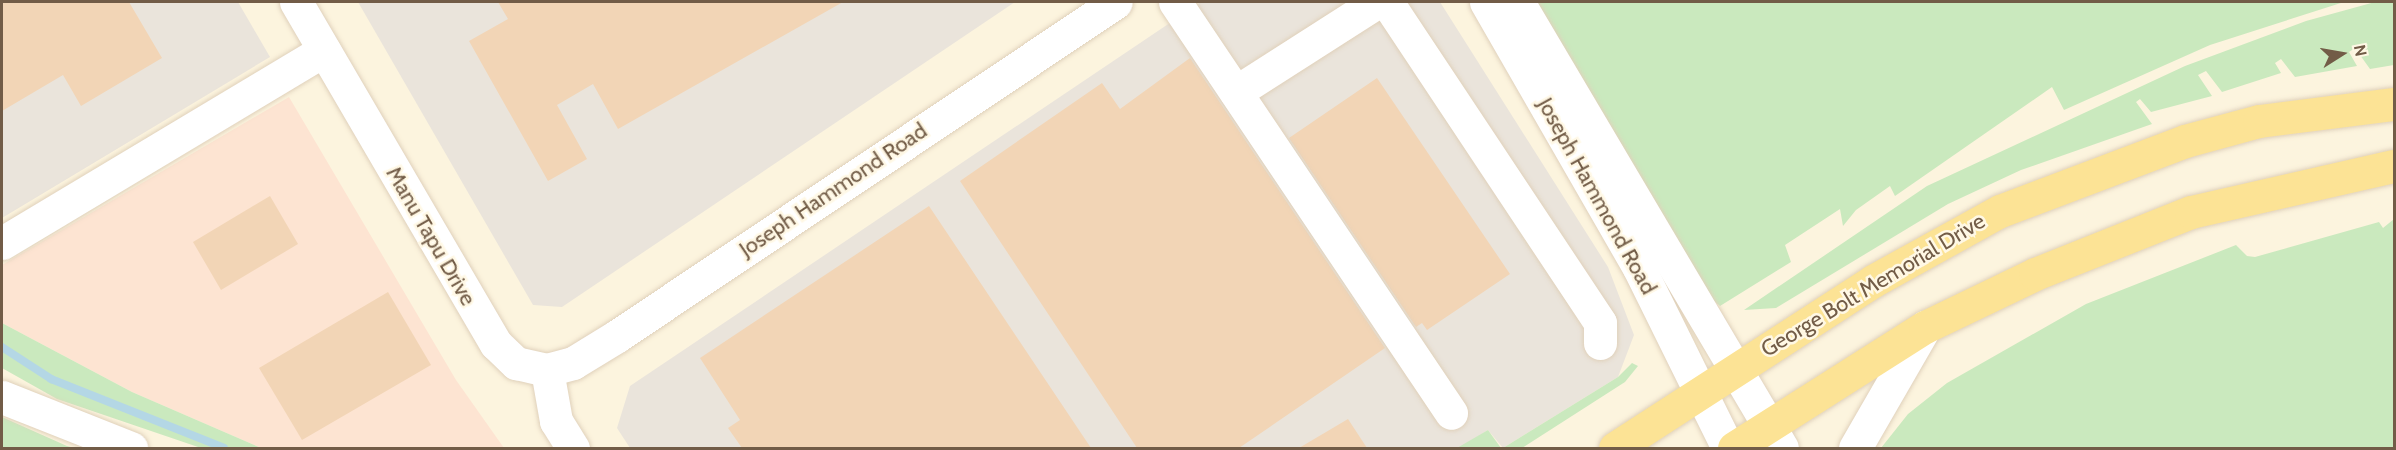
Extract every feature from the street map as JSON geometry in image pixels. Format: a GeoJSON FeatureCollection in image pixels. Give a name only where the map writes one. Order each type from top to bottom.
{"type":"FeatureCollection","features":[{"type":"Feature","properties":{"kind":"main road","name":"George Bolt Memorial Drive"},"geometry":{"type":"LineString","coordinates":[[1615,448],[1936,243],[2054,187],[2185,141],[2259,121],[2394,104]]}},
{"type":"Feature","properties":{"kind":"main road"},"geometry":{"type":"LineString","coordinates":[[1734,448],[1775,436],[1924,327],[2035,274],[2192,212],[2394,166]]}},
{"type":"Feature","properties":{"kind":"street","name":"Manu Tapu Drive"},"geometry":{"type":"LineString","coordinates":[[296,2],[496,344],[516,363],[547,370]]}},
{"type":"Feature","properties":{"kind":"street","name":"Joseph Hammond Road"},"geometry":{"type":"LineString","coordinates":[[547,370],[573,363],[617,336],[1116,2]]}},
{"type":"Feature","properties":{"kind":"street"},"geometry":{"type":"LineString","coordinates":[[1175,2],[1451,413]]}},
{"type":"Feature","properties":{"kind":"street"},"geometry":{"type":"LineString","coordinates":[[1236,92],[1377,2]]}},
{"type":"Feature","properties":{"kind":"street"},"geometry":{"type":"LineString","coordinates":[[1387,2],[1600,323],[1600,343]]}},
{"type":"Feature","properties":{"kind":"street","name":"Joseph Hammond Road"},"geometry":{"type":"LineString","coordinates":[[1486,2],[1639,268],[1728,448]]}},
{"type":"Feature","properties":{"kind":"street","name":"Joseph Hammond Road"},"geometry":{"type":"LineString","coordinates":[[1518,2],[1775,436]]}},
{"type":"Feature","properties":{"kind":"street"},"geometry":{"type":"LineString","coordinates":[[2,243],[324,50]]}},
{"type":"Feature","properties":{"kind":"street"},"geometry":{"type":"LineString","coordinates":[[1855,448],[1924,327]]}},
{"type":"Feature","properties":{"kind":"street"},"geometry":{"type":"LineString","coordinates":[[547,370],[556,422],[573,448]]}},
{"type":"Feature","properties":{"kind":"street"},"geometry":{"type":"LineString","coordinates":[[2,397],[131,448]]}},
{"type":"Feature","properties":{"kind":"shaded area"},"geometry":{"type":"Polygon","coordinates":[[[2,2],[238,2],[270,57],[2,218],[2,2]]]}},
{"type":"Feature","properties":{"kind":"shaded area"},"geometry":{"type":"Polygon","coordinates":[[[358,2],[1015,2],[562,307],[533,305],[358,2]]]}},
{"type":"Feature","properties":{"kind":"shaded area"},"geometry":{"type":"Polygon","coordinates":[[[1201,2],[1440,2],[1608,267],[1634,335],[1618,377],[1503,448],[1488,430],[1461,448],[630,448],[617,428],[630,386],[1201,2]]]}},
{"type":"Feature","properties":{"kind":"shaded area"},"geometry":{"type":"Polygon","coordinates":[[[289,97],[456,380],[504,448],[261,448],[132,392],[2,323],[2,265],[289,97]]]}},
{"type":"Feature","properties":{"kind":"green space"},"geometry":{"type":"Polygon","coordinates":[[[1537,2],[2344,2],[2210,45],[2064,110],[2052,87],[1895,196],[1890,186],[1856,210],[1843,226],[1840,209],[1785,245],[1791,262],[1720,306],[1701,290],[1537,2]]]}},
{"type":"Feature","properties":{"kind":"green space"},"geometry":{"type":"Polygon","coordinates":[[[2375,2],[2394,2],[2394,65],[2370,69],[2355,48],[2349,52],[2357,66],[2295,77],[2281,59],[2275,63],[2281,73],[2222,92],[2206,71],[2198,75],[2212,96],[2151,112],[2140,99],[2136,102],[2152,124],[2021,170],[1948,204],[1776,308],[1744,310],[1927,186],[2185,66],[2306,21],[2375,2]]]}},
{"type":"Feature","properties":{"kind":"green space"},"geometry":{"type":"Polygon","coordinates":[[[2394,219],[2394,448],[1881,448],[1908,414],[1947,383],[2086,304],[2236,245],[2247,256],[2255,257],[2379,222],[2383,228],[2394,219]]]}},
{"type":"Feature","properties":{"kind":"green space"},"geometry":{"type":"Polygon","coordinates":[[[2,323],[132,392],[261,448],[201,448],[57,399],[2,368],[2,323]]]}},
{"type":"Feature","properties":{"kind":"green space"},"geometry":{"type":"Polygon","coordinates":[[[1632,363],[1638,366],[1625,382],[1522,448],[1503,448],[1618,377],[1632,363]]]}},
{"type":"Feature","properties":{"kind":"green space"},"geometry":{"type":"Polygon","coordinates":[[[2,417],[67,446],[75,448],[2,448],[2,417]]]}},
{"type":"Feature","properties":{"kind":"green space"},"geometry":{"type":"Polygon","coordinates":[[[1488,430],[1501,448],[1457,448],[1488,430]]]}},
{"type":"Feature","properties":{"kind":"building"},"geometry":{"type":"Polygon","coordinates":[[[2,2],[129,2],[162,58],[81,106],[63,75],[2,111],[2,2]]]}},
{"type":"Feature","properties":{"kind":"building"},"geometry":{"type":"Polygon","coordinates":[[[498,2],[843,2],[618,129],[593,84],[557,105],[587,159],[548,181],[469,41],[508,19],[498,2]]]}},
{"type":"Feature","properties":{"kind":"building"},"geometry":{"type":"Polygon","coordinates":[[[1190,58],[1385,348],[1239,448],[1137,448],[960,181],[1102,83],[1120,109],[1190,58]]]}},
{"type":"Feature","properties":{"kind":"building"},"geometry":{"type":"Polygon","coordinates":[[[1377,78],[1510,274],[1427,330],[1422,323],[1416,327],[1289,138],[1377,78]]]}},
{"type":"Feature","properties":{"kind":"building"},"geometry":{"type":"Polygon","coordinates":[[[270,196],[298,244],[221,290],[193,242],[270,196]]]}},
{"type":"Feature","properties":{"kind":"building"},"geometry":{"type":"Polygon","coordinates":[[[929,206],[1091,448],[742,448],[728,428],[740,420],[700,358],[929,206]]]}},
{"type":"Feature","properties":{"kind":"building"},"geometry":{"type":"Polygon","coordinates":[[[388,292],[431,365],[302,440],[259,368],[388,292]]]}},
{"type":"Feature","properties":{"kind":"building"},"geometry":{"type":"Polygon","coordinates":[[[1348,419],[1367,448],[1299,448],[1348,419]]]}},
{"type":"Feature","properties":{"kind":"waterway"},"geometry":{"type":"LineString","coordinates":[[2,347],[51,379],[224,448]]}}]}
